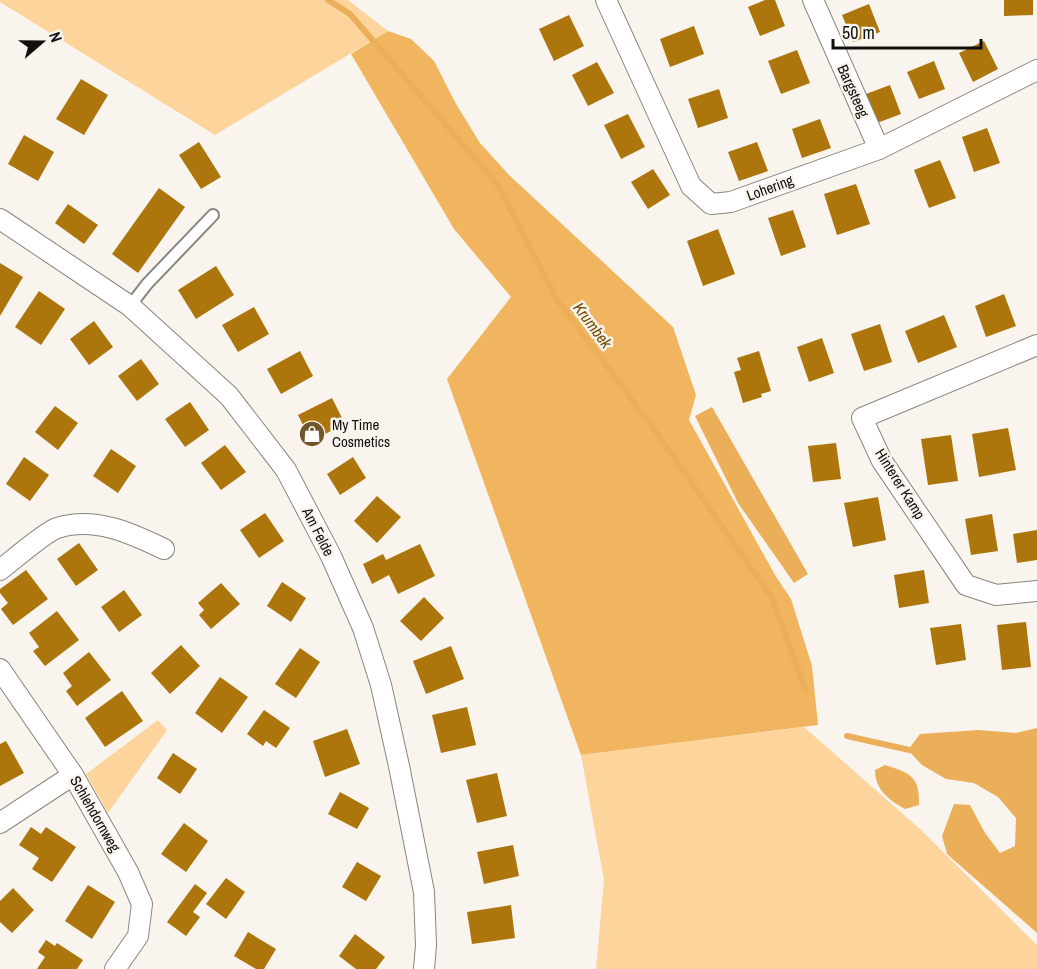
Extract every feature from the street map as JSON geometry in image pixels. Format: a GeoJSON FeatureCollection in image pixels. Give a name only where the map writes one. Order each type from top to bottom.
{"type":"FeatureCollection","features":[{"type":"Feature","properties":{"kind":"street","name":"Lohering"},"geometry":{"type":"LineString","coordinates":[[606,0],[691,186],[711,204],[731,202],[879,149],[1037,70]]}},
{"type":"Feature","properties":{"kind":"street","name":"Bargsteeg"},"geometry":{"type":"LineString","coordinates":[[813,0],[879,149]]}},
{"type":"Feature","properties":{"kind":"street","name":"Am Felde"},"geometry":{"type":"LineString","coordinates":[[0,219],[130,306],[229,396],[286,470],[331,556],[363,628],[381,685],[424,892],[426,945],[424,969]]}},
{"type":"Feature","properties":{"kind":"street","name":"Hinterer Kamp"},"geometry":{"type":"LineString","coordinates":[[1037,345],[862,418],[882,461],[966,585],[996,595],[1037,591]]}},
{"type":"Feature","properties":{"kind":"street"},"geometry":{"type":"LineString","coordinates":[[0,570],[55,529],[87,524],[128,531],[164,549]]}},
{"type":"Feature","properties":{"kind":"street","name":"Schlehdornweg"},"geometry":{"type":"LineString","coordinates":[[0,669],[73,775],[128,872],[142,904],[138,936],[115,969]]}},
{"type":"Feature","properties":{"kind":"street"},"geometry":{"type":"LineString","coordinates":[[0,823],[73,775]]}},
{"type":"Feature","properties":{"kind":"lane"},"geometry":{"type":"LineString","coordinates":[[130,306],[147,284],[213,215]]}},
{"type":"Feature","properties":{"kind":"shaded area"},"geometry":{"type":"Polygon","coordinates":[[[0,0],[348,0],[388,31],[215,135],[0,0]]]}},
{"type":"Feature","properties":{"kind":"shaded area"},"geometry":{"type":"Polygon","coordinates":[[[388,31],[411,39],[434,61],[456,104],[480,143],[509,175],[673,327],[696,395],[689,420],[775,575],[791,599],[812,666],[818,725],[581,755],[447,379],[511,297],[454,229],[351,54],[388,31]]]}},
{"type":"Feature","properties":{"kind":"shaded area"},"geometry":{"type":"Polygon","coordinates":[[[712,407],[808,574],[794,583],[738,503],[695,416],[712,407]]]}},
{"type":"Feature","properties":{"kind":"shaded area"},"geometry":{"type":"Polygon","coordinates":[[[158,720],[167,730],[108,813],[86,774],[158,720]]]}},
{"type":"Feature","properties":{"kind":"shaded area"},"geometry":{"type":"Polygon","coordinates":[[[804,727],[920,829],[1037,945],[1037,969],[596,969],[604,880],[581,755],[804,727]]]}},
{"type":"Feature","properties":{"kind":"shaded area"},"geometry":{"type":"Polygon","coordinates":[[[1037,728],[1037,933],[947,854],[942,836],[954,804],[970,805],[985,833],[1000,853],[1015,846],[1016,818],[998,797],[974,783],[946,779],[922,765],[908,750],[920,734],[978,730],[1016,733],[1037,728]]]}},
{"type":"Feature","properties":{"kind":"shaded area"},"geometry":{"type":"Polygon","coordinates":[[[885,765],[912,777],[918,788],[919,805],[905,809],[884,794],[877,783],[875,770],[885,765]]]}},
{"type":"Feature","properties":{"kind":"building"},"geometry":{"type":"Polygon","coordinates":[[[765,0],[775,0],[785,26],[760,36],[748,7],[765,0]]]}},
{"type":"Feature","properties":{"kind":"building"},"geometry":{"type":"Polygon","coordinates":[[[1004,0],[1033,0],[1033,15],[1004,16],[1004,0]]]}},
{"type":"Feature","properties":{"kind":"building"},"geometry":{"type":"Polygon","coordinates":[[[869,4],[880,32],[853,42],[842,15],[869,4]]]}},
{"type":"Feature","properties":{"kind":"building"},"geometry":{"type":"Polygon","coordinates":[[[569,15],[584,46],[554,61],[539,29],[569,15]]]}},
{"type":"Feature","properties":{"kind":"building"},"geometry":{"type":"Polygon","coordinates":[[[694,26],[704,54],[670,67],[660,39],[694,26]]]}},
{"type":"Feature","properties":{"kind":"building"},"geometry":{"type":"Polygon","coordinates":[[[984,41],[998,69],[973,82],[959,53],[984,41]]]}},
{"type":"Feature","properties":{"kind":"building"},"geometry":{"type":"Polygon","coordinates":[[[797,50],[810,83],[781,94],[768,61],[797,50]]]}},
{"type":"Feature","properties":{"kind":"building"},"geometry":{"type":"Polygon","coordinates":[[[934,61],[945,89],[919,99],[907,72],[934,61]]]}},
{"type":"Feature","properties":{"kind":"building"},"geometry":{"type":"Polygon","coordinates":[[[597,62],[614,93],[588,106],[572,75],[597,62]]]}},
{"type":"Feature","properties":{"kind":"building"},"geometry":{"type":"Polygon","coordinates":[[[81,79],[108,95],[84,135],[56,119],[81,79]]]}},
{"type":"Feature","properties":{"kind":"building"},"geometry":{"type":"Polygon","coordinates":[[[890,85],[901,114],[877,123],[866,94],[890,85]]]}},
{"type":"Feature","properties":{"kind":"building"},"geometry":{"type":"Polygon","coordinates":[[[719,89],[728,118],[698,128],[688,99],[719,89]]]}},
{"type":"Feature","properties":{"kind":"building"},"geometry":{"type":"Polygon","coordinates":[[[628,114],[645,147],[621,159],[604,125],[628,114]]]}},
{"type":"Feature","properties":{"kind":"building"},"geometry":{"type":"Polygon","coordinates":[[[820,119],[831,148],[802,158],[792,129],[820,119]]]}},
{"type":"Feature","properties":{"kind":"building"},"geometry":{"type":"Polygon","coordinates":[[[987,128],[1000,163],[974,172],[962,137],[987,128]]]}},
{"type":"Feature","properties":{"kind":"building"},"geometry":{"type":"Polygon","coordinates":[[[24,135],[54,152],[38,181],[8,164],[24,135]]]}},
{"type":"Feature","properties":{"kind":"building"},"geometry":{"type":"Polygon","coordinates":[[[199,142],[221,177],[201,189],[179,155],[199,142]]]}},
{"type":"Feature","properties":{"kind":"building"},"geometry":{"type":"Polygon","coordinates":[[[757,142],[768,171],[739,181],[728,152],[757,142]]]}},
{"type":"Feature","properties":{"kind":"building"},"geometry":{"type":"Polygon","coordinates":[[[940,160],[956,198],[929,208],[914,170],[940,160]]]}},
{"type":"Feature","properties":{"kind":"building"},"geometry":{"type":"Polygon","coordinates":[[[653,169],[670,195],[648,209],[631,182],[653,169]]]}},
{"type":"Feature","properties":{"kind":"building"},"geometry":{"type":"Polygon","coordinates":[[[856,184],[870,224],[837,235],[824,194],[856,184]]]}},
{"type":"Feature","properties":{"kind":"building"},"geometry":{"type":"Polygon","coordinates":[[[159,188],[185,207],[138,273],[112,254],[159,188]]]}},
{"type":"Feature","properties":{"kind":"building"},"geometry":{"type":"Polygon","coordinates":[[[68,204],[98,225],[84,244],[55,223],[68,204]]]}},
{"type":"Feature","properties":{"kind":"building"},"geometry":{"type":"Polygon","coordinates":[[[793,210],[806,247],[781,256],[768,218],[793,210]]]}},
{"type":"Feature","properties":{"kind":"building"},"geometry":{"type":"Polygon","coordinates":[[[718,229],[735,274],[703,286],[687,241],[718,229]]]}},
{"type":"Feature","properties":{"kind":"building"},"geometry":{"type":"Polygon","coordinates":[[[0,263],[23,277],[0,316],[0,263]]]}},
{"type":"Feature","properties":{"kind":"building"},"geometry":{"type":"Polygon","coordinates":[[[216,266],[234,295],[196,319],[178,290],[216,266]]]}},
{"type":"Feature","properties":{"kind":"building"},"geometry":{"type":"Polygon","coordinates":[[[39,291],[65,309],[41,345],[15,327],[39,291]]]}},
{"type":"Feature","properties":{"kind":"building"},"geometry":{"type":"Polygon","coordinates":[[[1004,294],[1016,326],[986,337],[975,306],[1004,294]]]}},
{"type":"Feature","properties":{"kind":"building"},"geometry":{"type":"Polygon","coordinates":[[[254,307],[269,334],[238,352],[222,325],[254,307]]]}},
{"type":"Feature","properties":{"kind":"building"},"geometry":{"type":"Polygon","coordinates":[[[944,315],[957,347],[918,363],[905,331],[944,315]]]}},
{"type":"Feature","properties":{"kind":"building"},"geometry":{"type":"Polygon","coordinates":[[[94,321],[113,347],[89,365],[70,339],[94,321]]]}},
{"type":"Feature","properties":{"kind":"building"},"geometry":{"type":"Polygon","coordinates":[[[880,324],[892,362],[864,371],[851,334],[880,324]]]}},
{"type":"Feature","properties":{"kind":"building"},"geometry":{"type":"Polygon","coordinates":[[[822,338],[834,373],[809,382],[797,347],[822,338]]]}},
{"type":"Feature","properties":{"kind":"building"},"geometry":{"type":"Polygon","coordinates":[[[300,351],[313,376],[281,394],[267,369],[300,351]]]}},
{"type":"Feature","properties":{"kind":"building"},"geometry":{"type":"Polygon","coordinates":[[[759,351],[771,391],[761,394],[762,397],[743,403],[734,372],[741,370],[737,358],[759,351]]]}},
{"type":"Feature","properties":{"kind":"building"},"geometry":{"type":"Polygon","coordinates":[[[141,359],[159,384],[137,401],[118,376],[141,359]]]}},
{"type":"Feature","properties":{"kind":"building"},"geometry":{"type":"Polygon","coordinates":[[[332,398],[345,424],[311,441],[298,415],[332,398]]]}},
{"type":"Feature","properties":{"kind":"building"},"geometry":{"type":"Polygon","coordinates":[[[190,402],[209,430],[185,447],[165,419],[190,402]]]}},
{"type":"Feature","properties":{"kind":"building"},"geometry":{"type":"Polygon","coordinates":[[[55,406],[78,423],[58,450],[35,432],[55,406]]]}},
{"type":"Feature","properties":{"kind":"building"},"geometry":{"type":"Polygon","coordinates":[[[1008,428],[1016,470],[979,477],[972,434],[1008,428]]]}},
{"type":"Feature","properties":{"kind":"building"},"geometry":{"type":"Polygon","coordinates":[[[951,435],[958,481],[928,485],[921,439],[951,435]]]}},
{"type":"Feature","properties":{"kind":"building"},"geometry":{"type":"Polygon","coordinates":[[[836,443],[841,479],[813,482],[808,446],[836,443]]]}},
{"type":"Feature","properties":{"kind":"building"},"geometry":{"type":"Polygon","coordinates":[[[225,445],[246,472],[221,490],[201,463],[225,445]]]}},
{"type":"Feature","properties":{"kind":"building"},"geometry":{"type":"Polygon","coordinates":[[[111,449],[136,466],[118,493],[93,476],[111,449]]]}},
{"type":"Feature","properties":{"kind":"building"},"geometry":{"type":"Polygon","coordinates":[[[24,457],[49,475],[30,501],[6,484],[24,457]]]}},
{"type":"Feature","properties":{"kind":"building"},"geometry":{"type":"Polygon","coordinates":[[[353,457],[366,478],[340,495],[327,474],[353,457]]]}},
{"type":"Feature","properties":{"kind":"building"},"geometry":{"type":"Polygon","coordinates":[[[377,496],[401,517],[377,543],[354,521],[377,496]]]}},
{"type":"Feature","properties":{"kind":"building"},"geometry":{"type":"Polygon","coordinates":[[[878,497],[886,540],[853,547],[844,503],[878,497]]]}},
{"type":"Feature","properties":{"kind":"building"},"geometry":{"type":"Polygon","coordinates":[[[265,513],[284,541],[259,558],[240,530],[265,513]]]}},
{"type":"Feature","properties":{"kind":"building"},"geometry":{"type":"Polygon","coordinates":[[[992,514],[998,551],[971,555],[965,519],[992,514]]]}},
{"type":"Feature","properties":{"kind":"building"},"geometry":{"type":"Polygon","coordinates":[[[1037,530],[1037,560],[1017,563],[1013,534],[1037,530]]]}},
{"type":"Feature","properties":{"kind":"building"},"geometry":{"type":"Polygon","coordinates":[[[79,543],[98,570],[76,586],[57,559],[79,543]]]}},
{"type":"Feature","properties":{"kind":"building"},"geometry":{"type":"Polygon","coordinates":[[[420,544],[435,576],[398,594],[389,575],[372,584],[363,564],[383,554],[386,560],[420,544]]]}},
{"type":"Feature","properties":{"kind":"building"},"geometry":{"type":"Polygon","coordinates":[[[26,570],[48,599],[13,625],[1,609],[8,603],[0,593],[0,589],[26,570]]]}},
{"type":"Feature","properties":{"kind":"building"},"geometry":{"type":"Polygon","coordinates":[[[924,570],[929,603],[899,608],[894,575],[924,570]]]}},
{"type":"Feature","properties":{"kind":"building"},"geometry":{"type":"Polygon","coordinates":[[[282,582],[306,598],[291,622],[267,606],[282,582]]]}},
{"type":"Feature","properties":{"kind":"building"},"geometry":{"type":"Polygon","coordinates":[[[221,583],[240,604],[211,629],[199,615],[204,610],[198,603],[221,583]]]}},
{"type":"Feature","properties":{"kind":"building"},"geometry":{"type":"Polygon","coordinates":[[[124,590],[142,615],[119,632],[101,607],[124,590]]]}},
{"type":"Feature","properties":{"kind":"building"},"geometry":{"type":"Polygon","coordinates":[[[424,597],[444,618],[421,641],[400,621],[424,597]]]}},
{"type":"Feature","properties":{"kind":"building"},"geometry":{"type":"Polygon","coordinates":[[[57,611],[79,640],[45,666],[33,651],[39,647],[29,633],[57,611]]]}},
{"type":"Feature","properties":{"kind":"building"},"geometry":{"type":"Polygon","coordinates":[[[1026,622],[1031,667],[1002,670],[997,625],[1026,622]]]}},
{"type":"Feature","properties":{"kind":"building"},"geometry":{"type":"Polygon","coordinates":[[[961,624],[966,660],[936,665],[930,628],[961,624]]]}},
{"type":"Feature","properties":{"kind":"building"},"geometry":{"type":"Polygon","coordinates":[[[181,645],[200,666],[170,694],[151,673],[181,645]]]}},
{"type":"Feature","properties":{"kind":"building"},"geometry":{"type":"Polygon","coordinates":[[[451,646],[464,679],[426,694],[413,661],[451,646]]]}},
{"type":"Feature","properties":{"kind":"building"},"geometry":{"type":"Polygon","coordinates":[[[300,648],[320,662],[296,698],[275,684],[300,648]]]}},
{"type":"Feature","properties":{"kind":"building"},"geometry":{"type":"Polygon","coordinates":[[[89,652],[111,680],[77,706],[66,691],[72,686],[63,673],[89,652]]]}},
{"type":"Feature","properties":{"kind":"building"},"geometry":{"type":"Polygon","coordinates":[[[220,677],[248,697],[222,733],[195,713],[220,677]]]}},
{"type":"Feature","properties":{"kind":"building"},"geometry":{"type":"Polygon","coordinates":[[[122,691],[143,721],[105,747],[85,718],[122,691]]]}},
{"type":"Feature","properties":{"kind":"building"},"geometry":{"type":"Polygon","coordinates":[[[467,707],[476,745],[441,753],[432,715],[467,707]]]}},
{"type":"Feature","properties":{"kind":"building"},"geometry":{"type":"Polygon","coordinates":[[[264,710],[290,728],[276,748],[266,741],[263,746],[247,734],[264,710]]]}},
{"type":"Feature","properties":{"kind":"building"},"geometry":{"type":"Polygon","coordinates":[[[347,729],[360,764],[325,777],[313,741],[347,729]]]}},
{"type":"Feature","properties":{"kind":"building"},"geometry":{"type":"Polygon","coordinates":[[[6,741],[24,773],[0,786],[0,744],[6,741]]]}},
{"type":"Feature","properties":{"kind":"building"},"geometry":{"type":"Polygon","coordinates":[[[173,753],[197,769],[180,794],[157,778],[173,753]]]}},
{"type":"Feature","properties":{"kind":"building"},"geometry":{"type":"Polygon","coordinates":[[[497,773],[507,816],[477,823],[466,780],[497,773]]]}},
{"type":"Feature","properties":{"kind":"building"},"geometry":{"type":"Polygon","coordinates":[[[340,792],[369,808],[357,829],[328,814],[340,792]]]}},
{"type":"Feature","properties":{"kind":"building"},"geometry":{"type":"Polygon","coordinates":[[[184,823],[208,841],[186,872],[161,854],[184,823]]]}},
{"type":"Feature","properties":{"kind":"building"},"geometry":{"type":"Polygon","coordinates":[[[31,827],[41,834],[46,827],[76,847],[52,882],[32,869],[39,858],[19,845],[31,827]]]}},
{"type":"Feature","properties":{"kind":"building"},"geometry":{"type":"Polygon","coordinates":[[[513,845],[519,876],[484,884],[477,852],[513,845]]]}},
{"type":"Feature","properties":{"kind":"building"},"geometry":{"type":"Polygon","coordinates":[[[357,862],[381,876],[366,901],[342,887],[357,862]]]}},
{"type":"Feature","properties":{"kind":"building"},"geometry":{"type":"Polygon","coordinates":[[[226,878],[245,892],[226,919],[206,904],[226,878]]]}},
{"type":"Feature","properties":{"kind":"building"},"geometry":{"type":"Polygon","coordinates":[[[195,884],[207,893],[193,912],[200,917],[186,936],[167,922],[195,884]]]}},
{"type":"Feature","properties":{"kind":"building"},"geometry":{"type":"Polygon","coordinates":[[[88,885],[115,902],[92,939],[65,921],[88,885]]]}},
{"type":"Feature","properties":{"kind":"building"},"geometry":{"type":"Polygon","coordinates":[[[13,888],[34,910],[12,933],[0,922],[0,901],[13,888]]]}},
{"type":"Feature","properties":{"kind":"building"},"geometry":{"type":"Polygon","coordinates":[[[511,905],[515,938],[472,944],[467,912],[511,905]]]}},
{"type":"Feature","properties":{"kind":"building"},"geometry":{"type":"Polygon","coordinates":[[[248,932],[276,949],[264,969],[256,969],[234,956],[248,932]]]}},
{"type":"Feature","properties":{"kind":"building"},"geometry":{"type":"Polygon","coordinates":[[[355,934],[385,957],[376,969],[356,969],[339,956],[355,934]]]}},
{"type":"Feature","properties":{"kind":"building"},"geometry":{"type":"Polygon","coordinates":[[[46,940],[55,946],[57,943],[83,960],[77,969],[37,969],[45,957],[38,952],[46,940]]]}},
{"type":"Feature","properties":{"kind":"waterway","name":"Krumbek"},"geometry":{"type":"LineString","coordinates":[[328,0],[350,14],[497,184],[558,301],[659,436],[772,598],[805,689]]}},
{"type":"Feature","properties":{"kind":"waterway","name":"Krumbek"},"geometry":{"type":"LineString","coordinates":[[847,736],[914,751]]}},
{"type":"Feature","properties":{"kind":"place","name":"My Time Cosmetics"},"geometry":{"type":"Point","coordinates":[312,434]}}]}
